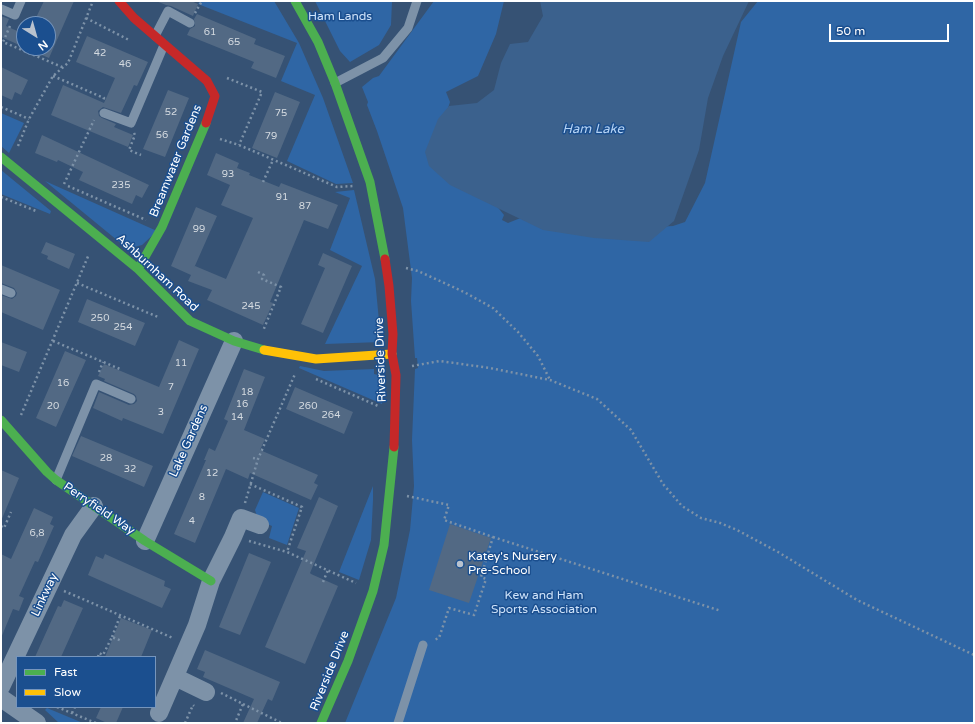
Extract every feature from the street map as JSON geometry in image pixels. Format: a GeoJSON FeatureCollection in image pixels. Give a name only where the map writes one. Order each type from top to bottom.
{"type":"FeatureCollection","features":[{"type":"Feature","properties":{"kind":"street","name":"Breamwater Gardens"},"geometry":{"type":"LineString","coordinates":[[119,1],[134,18],[207,81],[215,96],[202,134],[162,227],[138,269]]}},
{"type":"Feature","properties":{"kind":"street","name":"Riverside Drive"},"geometry":{"type":"LineString","coordinates":[[295,1],[318,42],[335,83],[370,182],[383,245],[389,286],[393,334],[392,354],[396,375],[394,458],[384,545],[373,590],[348,661],[321,723]]}},
{"type":"Feature","properties":{"kind":"street","name":"Ashburnham Road"},"geometry":{"type":"LineString","coordinates":[[1,157],[138,269],[190,321],[234,341],[255,348],[316,359],[392,354]]}},
{"type":"Feature","properties":{"kind":"street","name":"Lake Gardens"},"geometry":{"type":"LineString","coordinates":[[145,541],[234,341]]}},
{"type":"Feature","properties":{"kind":"street","name":"Perryfield Way"},"geometry":{"type":"LineString","coordinates":[[1,420],[47,472],[56,480],[145,541],[211,581]]}},
{"type":"Feature","properties":{"kind":"street","name":"Linkway"},"geometry":{"type":"LineString","coordinates":[[1,687],[73,535],[94,506]]}},
{"type":"Feature","properties":{"kind":"street"},"geometry":{"type":"LineString","coordinates":[[159,713],[197,625],[211,581],[241,518],[260,524]]}},
{"type":"Feature","properties":{"kind":"street"},"geometry":{"type":"LineString","coordinates":[[175,677],[206,692]]}},
{"type":"Feature","properties":{"kind":"street"},"geometry":{"type":"LineString","coordinates":[[1,698],[37,723]]}},
{"type":"Feature","properties":{"kind":"lane"},"geometry":{"type":"LineString","coordinates":[[1,9],[15,15],[21,1]]}},
{"type":"Feature","properties":{"kind":"lane"},"geometry":{"type":"LineString","coordinates":[[335,83],[383,58],[408,28],[417,1]]}},
{"type":"Feature","properties":{"kind":"lane"},"geometry":{"type":"LineString","coordinates":[[155,36],[168,12],[190,23]]}},
{"type":"Feature","properties":{"kind":"lane"},"geometry":{"type":"LineString","coordinates":[[102,112],[131,123],[164,45]]}},
{"type":"Feature","properties":{"kind":"lane"},"geometry":{"type":"LineString","coordinates":[[1,289],[12,293]]}},
{"type":"Feature","properties":{"kind":"lane"},"geometry":{"type":"LineString","coordinates":[[56,480],[96,384],[131,399]]}},
{"type":"Feature","properties":{"kind":"lane"},"geometry":{"type":"LineString","coordinates":[[398,723],[423,645]]}},
{"type":"Feature","properties":{"kind":"path"},"geometry":{"type":"LineString","coordinates":[[10,164],[29,119],[53,76],[68,63],[93,1]]}},
{"type":"Feature","properties":{"kind":"path"},"geometry":{"type":"LineString","coordinates":[[15,15],[3,42],[62,67]]}},
{"type":"Feature","properties":{"kind":"path"},"geometry":{"type":"LineString","coordinates":[[86,18],[133,42]]}},
{"type":"Feature","properties":{"kind":"path"},"geometry":{"type":"LineString","coordinates":[[53,76],[104,98],[102,112],[64,184]]}},
{"type":"Feature","properties":{"kind":"path"},"geometry":{"type":"LineString","coordinates":[[1,107],[29,119]]}},
{"type":"Feature","properties":{"kind":"path"},"geometry":{"type":"LineString","coordinates":[[131,123],[135,135],[129,150],[141,155]]}},
{"type":"Feature","properties":{"kind":"path"},"geometry":{"type":"LineString","coordinates":[[202,134],[239,145],[337,187],[351,187],[370,182]]}},
{"type":"Feature","properties":{"kind":"path"},"geometry":{"type":"LineString","coordinates":[[263,182],[273,160]]}},
{"type":"Feature","properties":{"kind":"path"},"geometry":{"type":"LineString","coordinates":[[58,182],[162,227]]}},
{"type":"Feature","properties":{"kind":"path"},"geometry":{"type":"LineString","coordinates":[[13,434],[92,248],[101,238]]}},
{"type":"Feature","properties":{"kind":"path"},"geometry":{"type":"LineString","coordinates":[[400,266],[425,274],[464,292],[493,308],[518,332],[538,356],[550,380]]}},
{"type":"Feature","properties":{"kind":"path"},"geometry":{"type":"LineString","coordinates":[[255,348],[281,287],[262,279],[264,275],[258,272]]}},
{"type":"Feature","properties":{"kind":"path"},"geometry":{"type":"LineString","coordinates":[[77,283],[164,319]]}},
{"type":"Feature","properties":{"kind":"path"},"geometry":{"type":"LineString","coordinates":[[52,341],[120,369]]}},
{"type":"Feature","properties":{"kind":"path"},"geometry":{"type":"LineString","coordinates":[[409,366],[440,361],[490,368],[550,380],[597,399],[631,430],[663,484],[682,506],[701,518],[738,530],[778,552],[857,600],[974,655]]}},
{"type":"Feature","properties":{"kind":"path"},"geometry":{"type":"LineString","coordinates":[[241,518],[258,459],[297,370]]}},
{"type":"Feature","properties":{"kind":"path"},"geometry":{"type":"LineString","coordinates":[[253,458],[258,459]]}},
{"type":"Feature","properties":{"kind":"path"},"geometry":{"type":"LineString","coordinates":[[250,484],[302,507],[287,552]]}},
{"type":"Feature","properties":{"kind":"path"},"geometry":{"type":"LineString","coordinates":[[391,492],[449,505],[444,520],[721,611]]}},
{"type":"Feature","properties":{"kind":"path"},"geometry":{"type":"LineString","coordinates":[[1,526],[4,528],[11,512]]}},
{"type":"Feature","properties":{"kind":"path"},"geometry":{"type":"LineString","coordinates":[[233,537],[287,552],[373,590]]}},
{"type":"Feature","properties":{"kind":"path"},"geometry":{"type":"LineString","coordinates":[[423,645],[439,638],[449,608],[474,615],[486,579],[480,577],[493,537]]}},
{"type":"Feature","properties":{"kind":"path"},"geometry":{"type":"LineString","coordinates":[[323,582],[328,570]]}},
{"type":"Feature","properties":{"kind":"path"},"geometry":{"type":"LineString","coordinates":[[49,585],[188,644]]}},
{"type":"Feature","properties":{"kind":"path"},"geometry":{"type":"LineString","coordinates":[[98,656],[99,653],[103,655],[120,616]]}},
{"type":"Feature","properties":{"kind":"path"},"geometry":{"type":"LineString","coordinates":[[112,637],[122,641]]}},
{"type":"Feature","properties":{"kind":"path"},"geometry":{"type":"LineString","coordinates":[[185,723],[193,705],[199,707],[208,687],[282,723]]}},
{"type":"Feature","properties":{"kind":"path"},"geometry":{"type":"LineString","coordinates":[[235,723],[243,704]]}},
{"type":"Feature","properties":{"kind":"path"},"geometry":{"type":"LineString","coordinates":[[60,708],[96,723]]}},
{"type":"Feature","properties":{"kind":"path"},"geometry":{"type":"LineString","coordinates":[[72,713],[74,708]]}},
{"type":"Feature","properties":{"kind":"green space"},"geometry":{"type":"Polygon","coordinates":[[[200,1],[274,1],[299,43],[323,98],[353,183],[336,184],[287,161],[315,95],[281,81],[297,43],[198,4],[200,1]]]}},
{"type":"Feature","properties":{"kind":"green space","name":"Ham Lands"},"geometry":{"type":"Polygon","coordinates":[[[315,1],[392,1],[391,25],[379,45],[350,62],[340,51],[315,1]]]}},
{"type":"Feature","properties":{"kind":"green space","name":"Kew and Ham Sports Association"},"geometry":{"type":"Polygon","coordinates":[[[434,1],[504,1],[496,34],[478,76],[446,92],[450,102],[443,123],[491,199],[504,215],[502,220],[508,223],[528,215],[605,230],[673,226],[685,222],[705,183],[741,22],[758,1],[974,1],[974,723],[345,723],[396,598],[410,530],[414,486],[412,440],[415,369],[418,368],[417,358],[415,358],[411,301],[412,278],[403,208],[362,87],[373,78],[379,76],[434,1]]]}},
{"type":"Feature","properties":{"kind":"green space"},"geometry":{"type":"Polygon","coordinates":[[[1,113],[24,123],[9,153],[1,146],[1,113]]]}},
{"type":"Feature","properties":{"kind":"green space"},"geometry":{"type":"Polygon","coordinates":[[[1,170],[51,211],[50,214],[1,194],[1,170]]]}},
{"type":"Feature","properties":{"kind":"green space"},"geometry":{"type":"Polygon","coordinates":[[[45,181],[157,231],[142,245],[131,248],[123,245],[45,181]]]}},
{"type":"Feature","properties":{"kind":"green space"},"geometry":{"type":"Polygon","coordinates":[[[354,190],[375,279],[381,342],[325,344],[362,266],[330,250],[350,198],[335,192],[354,190]]]}},
{"type":"Feature","properties":{"kind":"green space"},"geometry":{"type":"Polygon","coordinates":[[[300,366],[324,371],[374,369],[374,374],[378,375],[384,382],[382,404],[299,368],[300,366]]]}},
{"type":"Feature","properties":{"kind":"green space"},"geometry":{"type":"Polygon","coordinates":[[[373,486],[371,540],[359,580],[339,572],[373,486]]]}},
{"type":"Feature","properties":{"kind":"green space"},"geometry":{"type":"Polygon","coordinates":[[[263,492],[299,508],[287,545],[269,538],[272,526],[260,521],[257,516],[255,510],[263,492]]]}},
{"type":"Feature","properties":{"kind":"green space"},"geometry":{"type":"Polygon","coordinates":[[[47,708],[83,723],[59,723],[45,710],[47,708]]]}},
{"type":"Feature","properties":{"kind":"water","name":"Ham Lake"},"geometry":{"type":"Polygon","coordinates":[[[540,1],[749,1],[723,56],[708,98],[699,150],[674,221],[649,242],[594,238],[543,230],[450,185],[429,166],[425,152],[438,119],[449,106],[477,103],[494,90],[501,63],[510,44],[528,42],[543,16],[540,1]]]}},
{"type":"Feature","properties":{"kind":"building"},"geometry":{"type":"Polygon","coordinates":[[[44,1],[74,1],[56,42],[56,16],[37,16],[44,1]]]}},
{"type":"Feature","properties":{"kind":"building"},"geometry":{"type":"Polygon","coordinates":[[[156,1],[191,1],[198,4],[193,16],[156,1]]]}},
{"type":"Feature","properties":{"kind":"building"},"geometry":{"type":"Polygon","coordinates":[[[197,14],[256,39],[254,44],[285,56],[276,78],[251,68],[254,62],[187,35],[190,29],[195,26],[194,19],[197,14]]]}},
{"type":"Feature","properties":{"kind":"building"},"geometry":{"type":"Polygon","coordinates":[[[1,16],[9,19],[6,26],[16,30],[16,44],[1,37],[1,16]]]}},
{"type":"Feature","properties":{"kind":"building"},"geometry":{"type":"Polygon","coordinates":[[[87,36],[148,62],[137,86],[134,85],[121,113],[103,107],[98,111],[99,116],[116,124],[114,127],[133,135],[128,147],[51,115],[63,85],[104,103],[115,78],[76,62],[87,36]]]}},
{"type":"Feature","properties":{"kind":"building"},"geometry":{"type":"Polygon","coordinates":[[[1,67],[28,80],[21,95],[15,92],[12,100],[1,95],[1,67]]]}},
{"type":"Feature","properties":{"kind":"building"},"geometry":{"type":"Polygon","coordinates":[[[168,90],[189,98],[165,157],[143,149],[168,90]]]}},
{"type":"Feature","properties":{"kind":"building"},"geometry":{"type":"Polygon","coordinates":[[[275,92],[300,102],[277,158],[252,148],[275,92]]]}},
{"type":"Feature","properties":{"kind":"building"},"geometry":{"type":"Polygon","coordinates":[[[42,135],[149,185],[142,198],[136,195],[132,204],[79,180],[83,172],[58,160],[57,162],[35,153],[42,135]]]}},
{"type":"Feature","properties":{"kind":"building"},"geometry":{"type":"Polygon","coordinates":[[[216,153],[239,163],[237,168],[250,173],[249,175],[279,187],[281,183],[338,205],[328,229],[304,220],[270,302],[273,303],[263,325],[207,300],[212,290],[188,281],[191,275],[171,266],[196,207],[217,216],[194,268],[195,266],[226,279],[253,218],[221,205],[230,185],[207,175],[216,153]]]}},
{"type":"Feature","properties":{"kind":"building"},"geometry":{"type":"Polygon","coordinates":[[[46,242],[75,254],[69,269],[47,259],[48,256],[41,253],[46,242]]]}},
{"type":"Feature","properties":{"kind":"building"},"geometry":{"type":"Polygon","coordinates":[[[323,253],[352,266],[323,333],[301,324],[325,268],[318,265],[323,253]]]}},
{"type":"Feature","properties":{"kind":"building"},"geometry":{"type":"Polygon","coordinates":[[[1,265],[60,290],[43,330],[1,312],[1,295],[12,299],[17,293],[14,288],[1,283],[1,265]]]}},
{"type":"Feature","properties":{"kind":"building"},"geometry":{"type":"Polygon","coordinates":[[[87,299],[145,323],[135,346],[78,322],[87,299]]]}},
{"type":"Feature","properties":{"kind":"building"},"geometry":{"type":"Polygon","coordinates":[[[179,340],[199,349],[163,434],[123,418],[122,421],[93,408],[99,392],[129,405],[134,404],[137,401],[134,394],[104,381],[105,379],[98,376],[104,364],[159,387],[179,340]]]}},
{"type":"Feature","properties":{"kind":"building"},"geometry":{"type":"Polygon","coordinates":[[[1,342],[27,352],[19,372],[1,365],[1,342]]]}},
{"type":"Feature","properties":{"kind":"building"},"geometry":{"type":"Polygon","coordinates":[[[65,351],[86,360],[56,427],[36,418],[65,351]]]}},
{"type":"Feature","properties":{"kind":"building"},"geometry":{"type":"Polygon","coordinates":[[[244,369],[265,377],[244,430],[265,439],[260,450],[318,475],[314,483],[318,485],[311,500],[250,473],[248,479],[226,469],[195,543],[174,534],[206,460],[204,460],[209,448],[215,451],[228,421],[224,419],[244,369]]]}},
{"type":"Feature","properties":{"kind":"building"},"geometry":{"type":"Polygon","coordinates":[[[295,387],[353,412],[344,434],[286,409],[295,387]]]}},
{"type":"Feature","properties":{"kind":"building"},"geometry":{"type":"Polygon","coordinates":[[[81,436],[153,466],[144,487],[72,456],[81,436]]]}},
{"type":"Feature","properties":{"kind":"building"},"geometry":{"type":"Polygon","coordinates":[[[1,470],[19,478],[1,521],[1,470]]]}},
{"type":"Feature","properties":{"kind":"building"},"geometry":{"type":"Polygon","coordinates":[[[319,497],[338,506],[310,573],[338,586],[305,664],[265,647],[306,551],[297,548],[319,497]]]}},
{"type":"Feature","properties":{"kind":"building"},"geometry":{"type":"Polygon","coordinates":[[[34,508],[53,517],[50,524],[54,526],[38,562],[35,561],[19,596],[24,598],[19,611],[13,609],[1,638],[1,554],[11,559],[34,508]]]}},
{"type":"Feature","properties":{"kind":"building","name":"Katey's Nursery Pre-School"},"geometry":{"type":"Polygon","coordinates":[[[450,524],[491,538],[469,603],[429,590],[450,524]]]}},
{"type":"Feature","properties":{"kind":"building"},"geometry":{"type":"Polygon","coordinates":[[[249,553],[271,562],[240,635],[219,627],[249,553]]]}},
{"type":"Feature","properties":{"kind":"building"},"geometry":{"type":"Polygon","coordinates":[[[105,554],[165,581],[164,586],[171,589],[162,608],[88,575],[96,556],[103,559],[105,554]]]}},
{"type":"Feature","properties":{"kind":"building"},"geometry":{"type":"Polygon","coordinates":[[[64,600],[83,608],[61,656],[35,656],[58,606],[61,607],[64,600]]]}},
{"type":"Feature","properties":{"kind":"building"},"geometry":{"type":"Polygon","coordinates":[[[121,618],[152,630],[141,656],[105,656],[121,618]]]}},
{"type":"Feature","properties":{"kind":"building"},"geometry":{"type":"Polygon","coordinates":[[[205,650],[280,682],[272,701],[268,699],[257,723],[243,723],[254,699],[203,677],[205,672],[197,669],[205,650]]]}},
{"type":"Feature","properties":{"kind":"building"},"geometry":{"type":"Polygon","coordinates":[[[101,708],[123,708],[116,723],[107,723],[96,718],[101,708]]]}},
{"type":"Feature","properties":{"kind":"traffic: fast"},"geometry":{"type":"LineString","coordinates":[[295,1],[318,42],[335,83],[370,182],[385,259]]}},
{"type":"Feature","properties":{"kind":"traffic: fast"},"geometry":{"type":"LineString","coordinates":[[138,269],[162,227],[206,123]]}},
{"type":"Feature","properties":{"kind":"traffic: fast"},"geometry":{"type":"LineString","coordinates":[[1,157],[138,269],[190,321],[234,341],[264,350]]}},
{"type":"Feature","properties":{"kind":"traffic: fast"},"geometry":{"type":"LineString","coordinates":[[1,420],[47,472],[56,480],[145,541],[211,581]]}},
{"type":"Feature","properties":{"kind":"traffic: fast"},"geometry":{"type":"LineString","coordinates":[[321,723],[348,661],[373,591],[384,545],[394,447]]}},
{"type":"Feature","properties":{"kind":"traffic: slow"},"geometry":{"type":"LineString","coordinates":[[264,350],[316,359],[392,354]]}},
{"type":"Feature","properties":{"kind":"traffic: jam"},"geometry":{"type":"LineString","coordinates":[[119,1],[134,18],[207,81],[215,96],[206,123]]}},
{"type":"Feature","properties":{"kind":"traffic: jam"},"geometry":{"type":"LineString","coordinates":[[385,259],[393,334],[392,354],[396,375],[394,447]]}},
{"type":"Feature","properties":{"kind":"place","name":"Katey's Nursery Pre-School"},"geometry":{"type":"Point","coordinates":[460,564]}}]}
